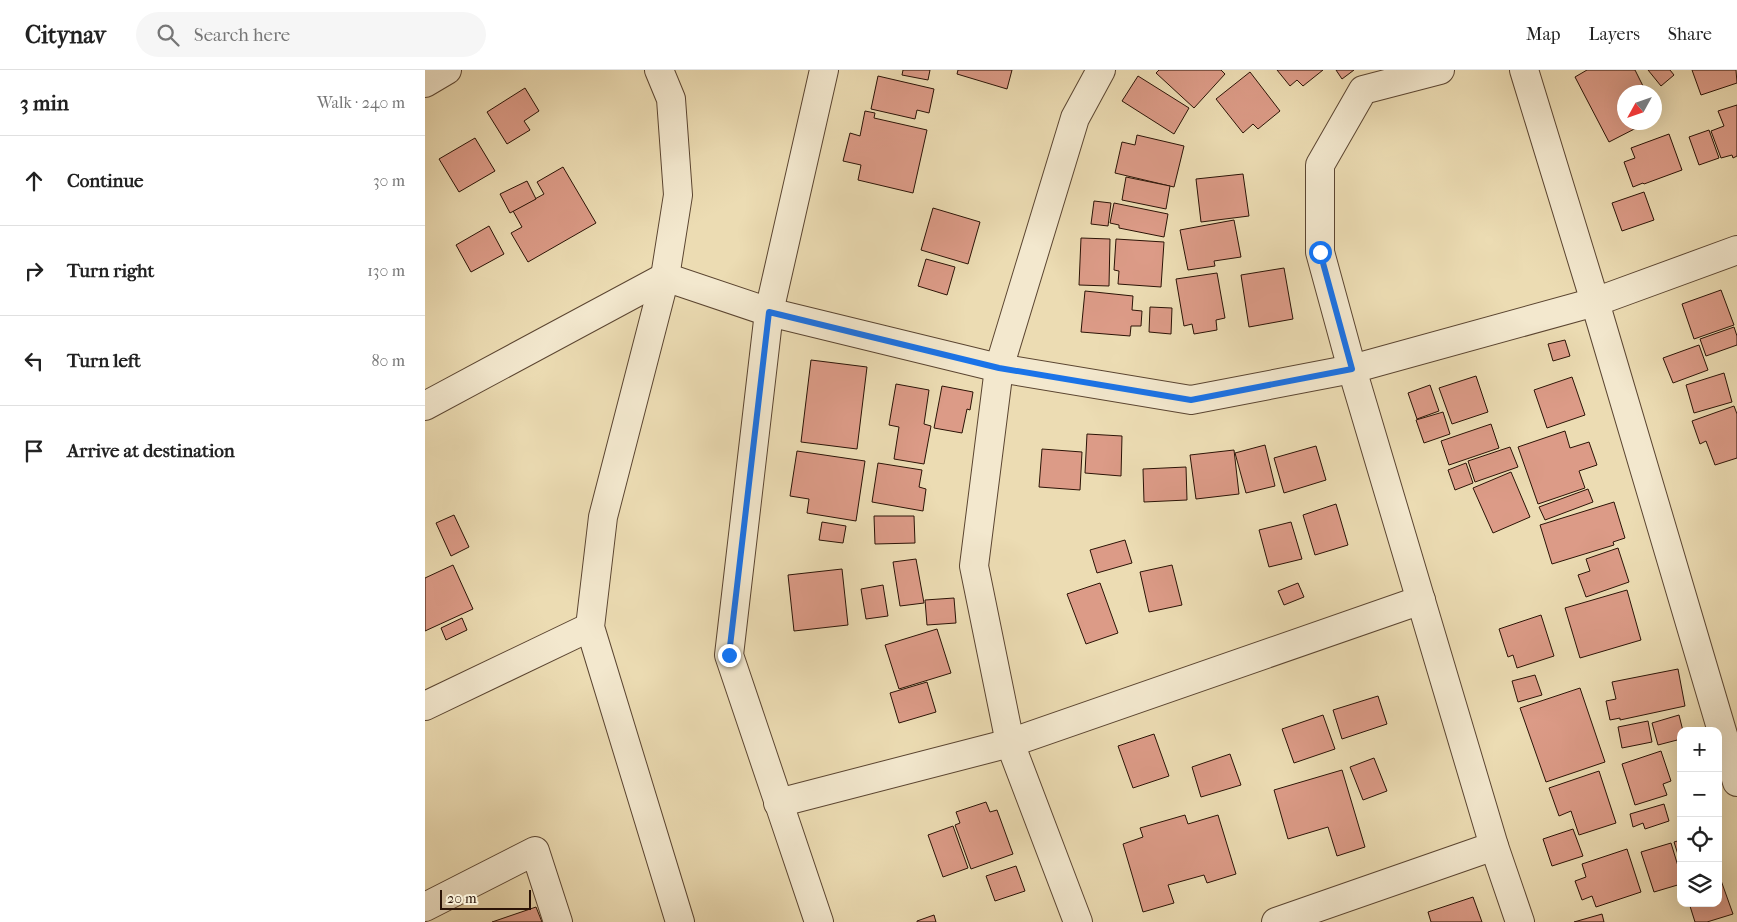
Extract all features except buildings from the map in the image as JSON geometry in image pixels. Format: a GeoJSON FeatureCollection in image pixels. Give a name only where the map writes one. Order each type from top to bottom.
{"type":"FeatureCollection","features":[{"type":"Feature","properties":{"kind":"street"},"geometry":{"type":"LineString","coordinates":[[425,83],[447,70]]}},
{"type":"Feature","properties":{"kind":"street"},"geometry":{"type":"LineString","coordinates":[[659,70],[671,99],[677,195],[665,277],[603,517],[590,628],[680,922]]}},
{"type":"Feature","properties":{"kind":"street"},"geometry":{"type":"LineString","coordinates":[[819,922],[729,655],[769,312],[824,70]]}},
{"type":"Feature","properties":{"kind":"street"},"geometry":{"type":"LineString","coordinates":[[1078,922],[1010,743],[974,566],[999,368],[1075,118],[1101,70]]}},
{"type":"Feature","properties":{"kind":"street"},"geometry":{"type":"LineString","coordinates":[[1440,70],[1363,90],[1320,165],[1320,252],[1352,369],[1494,846],[1520,922]]}},
{"type":"Feature","properties":{"kind":"street"},"geometry":{"type":"LineString","coordinates":[[1524,70],[1595,302],[1737,782]]}},
{"type":"Feature","properties":{"kind":"street"},"geometry":{"type":"LineString","coordinates":[[425,406],[665,277],[769,312],[999,368],[1191,400],[1352,369],[1595,302],[1737,250]]}},
{"type":"Feature","properties":{"kind":"street"},"geometry":{"type":"LineString","coordinates":[[778,802],[1010,743],[1421,600]]}},
{"type":"Feature","properties":{"kind":"street"},"geometry":{"type":"LineString","coordinates":[[425,706],[590,628]]}},
{"type":"Feature","properties":{"kind":"street"},"geometry":{"type":"LineString","coordinates":[[1276,922],[1494,846]]}},
{"type":"Feature","properties":{"kind":"street"},"geometry":{"type":"LineString","coordinates":[[425,907],[535,851],[558,922]]}},
{"type":"Feature","properties":{"kind":"route"},"geometry":{"type":"LineString","coordinates":[[729,655],[769,312],[999,368],[1191,400],[1352,369],[1320,252]]}}]}
